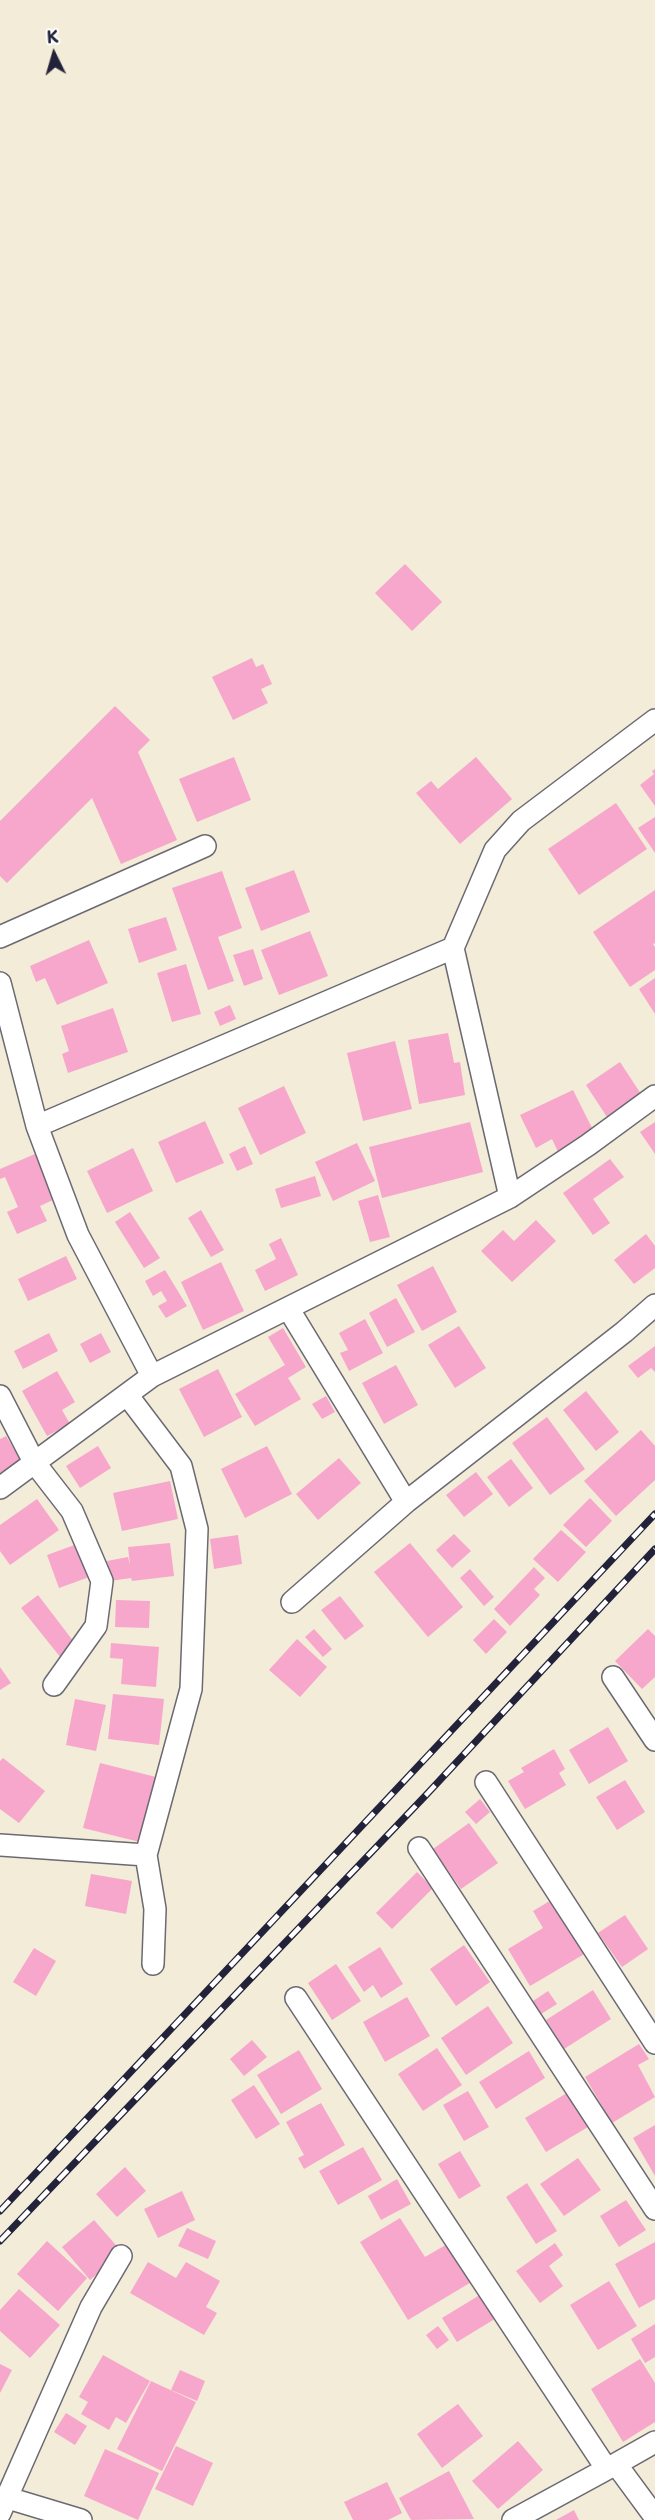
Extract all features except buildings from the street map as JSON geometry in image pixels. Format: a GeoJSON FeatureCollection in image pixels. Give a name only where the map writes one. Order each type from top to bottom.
{"type":"FeatureCollection","features":[{"type":"Feature","properties":{"kind":"street"},"geometry":{"type":"LineString","coordinates":[[510,1197],[453,948],[495,850],[508,835],[521,821],[655,720]]}},
{"type":"Feature","properties":{"kind":"street"},"geometry":{"type":"LineString","coordinates":[[0,937],[205,846]]}},
{"type":"Feature","properties":{"kind":"street"},"geometry":{"type":"LineString","coordinates":[[37,1126],[453,948]]}},
{"type":"Feature","properties":{"kind":"street"},"geometry":{"type":"LineString","coordinates":[[0,983],[37,1126],[78,1235],[152,1376]]}},
{"type":"Feature","properties":{"kind":"street"},"geometry":{"type":"LineString","coordinates":[[0,1488],[128,1396],[152,1376],[510,1197],[588,1145],[655,1096]]}},
{"type":"Feature","properties":{"kind":"street"},"geometry":{"type":"LineString","coordinates":[[292,1602],[406,1502],[624,1332],[655,1305]]}},
{"type":"Feature","properties":{"kind":"street"},"geometry":{"type":"LineString","coordinates":[[288,1308],[406,1502]]}},
{"type":"Feature","properties":{"kind":"street"},"geometry":{"type":"LineString","coordinates":[[0,1396],[34,1462],[72,1511],[102,1581],[96,1626],[54,1685]]}},
{"type":"Feature","properties":{"kind":"street"},"geometry":{"type":"LineString","coordinates":[[128,1396],[181,1466],[197,1529],[191,1689],[146,1855],[155,1910],[153,1964]]}},
{"type":"Feature","properties":{"kind":"street"},"geometry":{"type":"LineString","coordinates":[[613,1677],[655,1740]]}},
{"type":"Feature","properties":{"kind":"street"},"geometry":{"type":"LineString","coordinates":[[486,1782],[655,2043]]}},
{"type":"Feature","properties":{"kind":"street"},"geometry":{"type":"LineString","coordinates":[[0,1845],[146,1855]]}},
{"type":"Feature","properties":{"kind":"street"},"geometry":{"type":"LineString","coordinates":[[418,1848],[655,2209]]}},
{"type":"Feature","properties":{"kind":"street"},"geometry":{"type":"LineString","coordinates":[[296,1998],[611,2466],[655,2517]]}},
{"type":"Feature","properties":{"kind":"street"},"geometry":{"type":"LineString","coordinates":[[81,2520],[4,2506],[91,2307],[120,2256]]}},
{"type":"Feature","properties":{"kind":"street"},"geometry":{"type":"LineString","coordinates":[[513,2520],[655,2442]]}},
{"type":"Feature","properties":{"kind":"railway"},"geometry":{"type":"LineString","coordinates":[[0,2211],[655,1514]]}},
{"type":"Feature","properties":{"kind":"railway"},"geometry":{"type":"LineString","coordinates":[[0,2241],[427,1794],[655,1549]]}}]}
